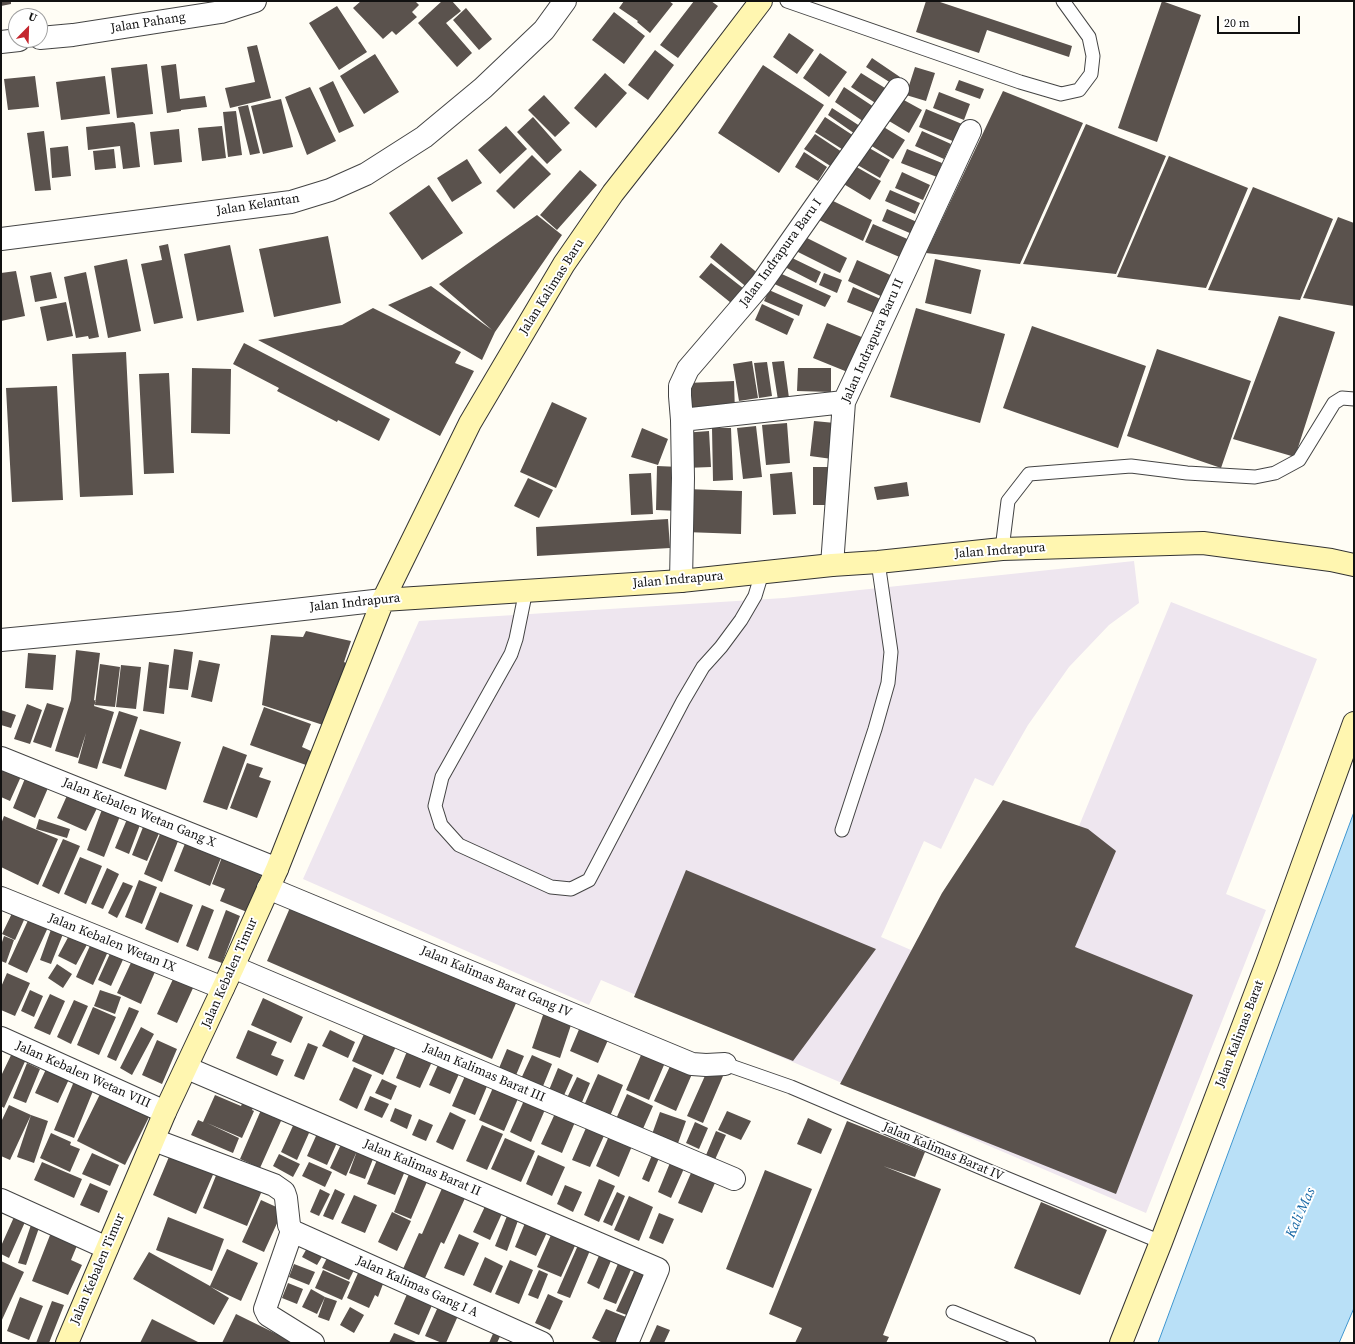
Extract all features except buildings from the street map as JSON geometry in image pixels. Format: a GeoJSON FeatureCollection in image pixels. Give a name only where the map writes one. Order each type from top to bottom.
{"type":"FeatureCollection","features":[{"type":"Feature","properties":{"kind":"street","name":"Jalan Pahang"},"geometry":{"type":"LineString","coordinates":[[48,37],[73,35],[220,12],[255,1]]}},
{"type":"Feature","properties":{"kind":"street","name":"Jalan Kelantan"},"geometry":{"type":"LineString","coordinates":[[1,239],[292,202],[330,190],[366,174],[424,137],[483,88],[544,30],[565,1]]}},
{"type":"Feature","properties":{"kind":"street","name":"Jalan Kalimas Baru"},"geometry":{"type":"LineString","coordinates":[[384,600],[470,423],[564,264],[613,193],[668,124],[761,1]]}},
{"type":"Feature","properties":{"kind":"street","name":"Jalan Indrapura Baru I"},"geometry":{"type":"LineString","coordinates":[[681,581],[683,478],[680,386],[688,369],[761,284],[898,89]]}},
{"type":"Feature","properties":{"kind":"street","name":"Jalan Indrapura Baru II"},"geometry":{"type":"LineString","coordinates":[[832,565],[844,402],[970,131]]}},
{"type":"Feature","properties":{"kind":"street"},"geometry":{"type":"LineString","coordinates":[[682,420],[844,402]]}},
{"type":"Feature","properties":{"kind":"street","name":"Jalan Indrapura"},"geometry":{"type":"LineString","coordinates":[[1,640],[179,623],[384,600],[681,581],[1002,549],[1203,543],[1331,560],[1354,565]]}},
{"type":"Feature","properties":{"kind":"street","name":"Jalan Kebalen Timur"},"geometry":{"type":"LineString","coordinates":[[68,1343],[165,1112],[187,1068],[273,879],[384,600]]}},
{"type":"Feature","properties":{"kind":"street","name":"Jalan Kalimas Barat"},"geometry":{"type":"LineString","coordinates":[[1121,1343],[1267,963],[1354,723]]}},
{"type":"Feature","properties":{"kind":"street","name":"Jalan Kebalen Wetan Gang X"},"geometry":{"type":"LineString","coordinates":[[1,758],[273,879]]}},
{"type":"Feature","properties":{"kind":"street","name":"Jalan Kalimas Barat Gang IV"},"geometry":{"type":"LineString","coordinates":[[273,879],[692,1064],[726,1064]]}},
{"type":"Feature","properties":{"kind":"street","name":"Jalan Kebalen Wetan IX"},"geometry":{"type":"LineString","coordinates":[[1,898],[223,988]]}},
{"type":"Feature","properties":{"kind":"street","name":"Jalan Kalimas Barat III"},"geometry":{"type":"LineString","coordinates":[[233,967],[734,1179]]}},
{"type":"Feature","properties":{"kind":"street","name":"Jalan Kebalen Wetan VIII"},"geometry":{"type":"LineString","coordinates":[[1,1038],[165,1112]]}},
{"type":"Feature","properties":{"kind":"street","name":"Jalan Kalimas Barat II"},"geometry":{"type":"LineString","coordinates":[[187,1068],[658,1269],[627,1343]]}},
{"type":"Feature","properties":{"kind":"street"},"geometry":{"type":"LineString","coordinates":[[154,1140],[274,1185],[284,1192],[289,1225],[292,1231],[265,1309],[268,1315],[313,1343]]}},
{"type":"Feature","properties":{"kind":"street"},"geometry":{"type":"LineString","coordinates":[[1,1200],[107,1248]]}},
{"type":"Feature","properties":{"kind":"street","name":"Jalan Kalimas Gang I A"},"geometry":{"type":"LineString","coordinates":[[292,1231],[542,1343]]}},
{"type":"Feature","properties":{"kind":"lane"},"geometry":{"type":"LineString","coordinates":[[788,1],[1020,82],[1062,94],[1080,90],[1091,74],[1093,56],[1089,37],[1063,1]]}},
{"type":"Feature","properties":{"kind":"lane"},"geometry":{"type":"LineString","coordinates":[[1002,549],[1008,501],[1029,474],[1131,466],[1187,473],[1255,477],[1276,473],[1300,460],[1334,403],[1342,398],[1354,399]]}},
{"type":"Feature","properties":{"kind":"lane"},"geometry":{"type":"LineString","coordinates":[[842,830],[876,729],[888,683],[891,652],[878,562]]}},
{"type":"Feature","properties":{"kind":"lane"},"geometry":{"type":"LineString","coordinates":[[526,590],[516,639],[511,654],[442,777],[434,806],[441,826],[459,845],[551,887],[571,889],[590,880],[683,701],[703,667],[742,620],[755,596],[762,573]]}},
{"type":"Feature","properties":{"kind":"lane","name":"Jalan Kalimas Barat IV"},"geometry":{"type":"LineString","coordinates":[[726,1064],[791,1087],[1161,1242]]}},
{"type":"Feature","properties":{"kind":"lane"},"geometry":{"type":"LineString","coordinates":[[954,1312],[1029,1343]]}},
{"type":"Feature","properties":{"kind":"shaded area"},"geometry":{"type":"Polygon","coordinates":[[[1134,561],[1139,603],[1109,625],[1069,667],[1028,725],[993,786],[975,778],[941,849],[924,841],[881,937],[911,950],[1079,826],[1171,602],[1317,659],[1226,894],[1266,910],[1146,1213],[601,980],[589,1005],[303,879],[419,621],[784,598],[1134,561]]]}},
{"type":"Feature","properties":{"kind":"water","name":"Kali Mas"},"geometry":{"type":"Polygon","coordinates":[[[1354,812],[1354,1308],[1339,1343],[1158,1343],[1354,812]]]}}]}
